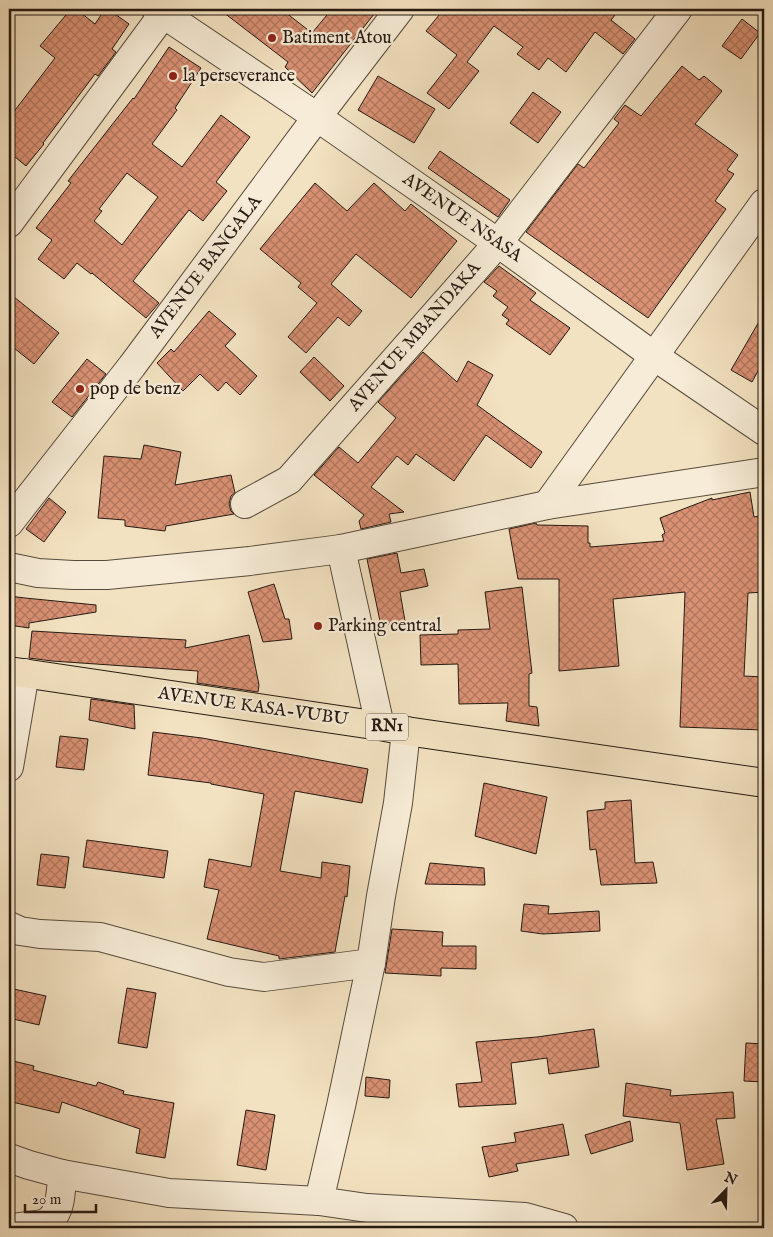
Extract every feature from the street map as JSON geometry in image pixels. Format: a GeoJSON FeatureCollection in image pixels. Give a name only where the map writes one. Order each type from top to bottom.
{"type":"FeatureCollection","features":[{"type":"Feature","properties":{"kind":"highway","name":"AVENUE KASA-VUBU"},"geometry":{"type":"LineString","coordinates":[[17,672],[764,783]]}},
{"type":"Feature","properties":{"kind":"street","name":"AVENUE BANGALA"},"geometry":{"type":"LineString","coordinates":[[9,522],[132,366],[317,117],[400,9]]}},
{"type":"Feature","properties":{"kind":"street","name":"AVENUE MBANDAKA"},"geometry":{"type":"LineString","coordinates":[[245,504],[289,480],[498,243],[678,9]]}},
{"type":"Feature","properties":{"kind":"street","name":"AVENUE NSASA"},"geometry":{"type":"LineString","coordinates":[[162,10],[498,243],[654,356],[764,430]]}},
{"type":"Feature","properties":{"kind":"street"},"geometry":{"type":"LineString","coordinates":[[9,223],[162,10]]}},
{"type":"Feature","properties":{"kind":"street"},"geometry":{"type":"LineString","coordinates":[[547,505],[764,203]]}},
{"type":"Feature","properties":{"kind":"street"},"geometry":{"type":"LineString","coordinates":[[9,567],[38,573],[107,575],[250,561],[341,549],[547,505],[764,472]]}},
{"type":"Feature","properties":{"kind":"street"},"geometry":{"type":"LineString","coordinates":[[320,1201],[371,963],[398,803],[392,728],[341,549]]}},
{"type":"Feature","properties":{"kind":"street"},"geometry":{"type":"LineString","coordinates":[[9,767],[17,672]]}},
{"type":"Feature","properties":{"kind":"street"},"geometry":{"type":"LineString","coordinates":[[9,926],[20,931],[40,934],[100,937],[229,972],[264,977],[371,963]]}},
{"type":"Feature","properties":{"kind":"street"},"geometry":{"type":"LineString","coordinates":[[9,1158],[62,1174],[169,1192],[320,1201],[367,1208],[525,1217],[564,1228]]}},
{"type":"Feature","properties":{"kind":"street"},"geometry":{"type":"LineString","coordinates":[[14,1228],[45,1223],[54,1217],[59,1202],[62,1174]]}},
{"type":"Feature","properties":{"kind":"building"},"geometry":{"type":"Polygon","coordinates":[[[71,9],[76,9],[95,24],[105,9],[108,9],[129,24],[112,49],[116,52],[98,76],[95,74],[26,166],[9,152],[9,118],[55,58],[40,46],[71,9]]]}},
{"type":"Feature","properties":{"kind":"building"},"geometry":{"type":"Polygon","coordinates":[[[219,9],[281,9],[312,33],[332,9],[378,9],[312,93],[285,67],[288,62],[219,9]]]}},
{"type":"Feature","properties":{"kind":"building"},"geometry":{"type":"Polygon","coordinates":[[[444,9],[620,9],[611,20],[635,39],[623,54],[595,32],[566,72],[548,58],[539,70],[517,54],[523,47],[494,26],[467,62],[479,71],[449,109],[427,93],[457,55],[426,31],[444,9]]]}},
{"type":"Feature","properties":{"kind":"building"},"geometry":{"type":"Polygon","coordinates":[[[742,19],[760,33],[741,59],[722,46],[742,19]]]}},
{"type":"Feature","properties":{"kind":"building"},"geometry":{"type":"Polygon","coordinates":[[[169,47],[201,68],[175,108],[177,110],[152,144],[182,167],[221,115],[250,137],[216,182],[227,191],[203,221],[189,210],[133,281],[159,303],[146,318],[92,273],[77,263],[64,279],[38,259],[52,240],[36,228],[71,183],[68,181],[134,99],[169,47]],[[127,173],[99,209],[102,211],[94,221],[122,245],[158,197],[127,173]]]}},
{"type":"Feature","properties":{"kind":"building"},"geometry":{"type":"Polygon","coordinates":[[[682,66],[699,80],[704,76],[722,91],[695,124],[738,155],[727,170],[734,174],[715,201],[726,209],[648,318],[526,232],[578,164],[584,168],[619,123],[614,119],[625,105],[641,116],[682,66]]]}},
{"type":"Feature","properties":{"kind":"building"},"geometry":{"type":"Polygon","coordinates":[[[378,76],[435,109],[414,143],[358,110],[378,76]]]}},
{"type":"Feature","properties":{"kind":"building"},"geometry":{"type":"Polygon","coordinates":[[[533,92],[561,112],[538,143],[510,123],[533,92]]]}},
{"type":"Feature","properties":{"kind":"building"},"geometry":{"type":"Polygon","coordinates":[[[440,151],[510,200],[498,217],[428,168],[440,151]]]}},
{"type":"Feature","properties":{"kind":"building"},"geometry":{"type":"Polygon","coordinates":[[[315,183],[347,211],[374,183],[405,211],[411,204],[457,241],[411,298],[356,254],[331,284],[362,311],[349,326],[338,317],[306,353],[288,337],[317,303],[298,287],[301,283],[260,249],[315,183]]]}},
{"type":"Feature","properties":{"kind":"building"},"geometry":{"type":"Polygon","coordinates":[[[499,266],[536,293],[530,300],[570,328],[550,355],[506,324],[509,320],[502,315],[508,307],[493,296],[497,291],[484,282],[499,266]]]}},
{"type":"Feature","properties":{"kind":"building"},"geometry":{"type":"Polygon","coordinates":[[[9,293],[59,333],[34,364],[9,344],[9,293]]]}},
{"type":"Feature","properties":{"kind":"building"},"geometry":{"type":"Polygon","coordinates":[[[209,311],[236,334],[225,346],[257,376],[240,395],[226,382],[218,391],[200,374],[183,391],[157,363],[171,349],[174,352],[209,311]]]}},
{"type":"Feature","properties":{"kind":"building"},"geometry":{"type":"Polygon","coordinates":[[[764,313],[764,360],[752,382],[731,370],[764,313]]]}},
{"type":"Feature","properties":{"kind":"building"},"geometry":{"type":"Polygon","coordinates":[[[423,352],[457,382],[468,361],[493,375],[477,405],[542,452],[531,468],[486,435],[454,481],[416,454],[408,465],[397,456],[371,487],[404,512],[389,514],[391,522],[361,529],[359,521],[364,515],[314,475],[339,447],[358,463],[396,418],[378,402],[423,352]]]}},
{"type":"Feature","properties":{"kind":"building"},"geometry":{"type":"Polygon","coordinates":[[[314,357],[344,386],[330,401],[300,372],[314,357]]]}},
{"type":"Feature","properties":{"kind":"building","name":"pop de benz"},"geometry":{"type":"Polygon","coordinates":[[[87,359],[106,374],[72,417],[52,402],[87,359]]]}},
{"type":"Feature","properties":{"kind":"building"},"geometry":{"type":"Polygon","coordinates":[[[144,445],[181,452],[175,485],[231,475],[235,493],[231,496],[229,504],[234,514],[166,526],[165,531],[125,526],[125,520],[98,518],[104,456],[141,459],[144,445]]]}},
{"type":"Feature","properties":{"kind":"building"},"geometry":{"type":"Polygon","coordinates":[[[750,492],[754,517],[764,515],[764,592],[748,593],[744,676],[764,677],[763,730],[680,727],[685,592],[613,599],[619,666],[559,671],[559,579],[518,579],[509,529],[536,523],[537,525],[588,526],[588,543],[590,543],[590,547],[664,541],[662,535],[665,533],[660,518],[712,498],[712,500],[750,492]]]}},
{"type":"Feature","properties":{"kind":"building"},"geometry":{"type":"Polygon","coordinates":[[[49,498],[66,512],[44,542],[26,529],[49,498]]]}},
{"type":"Feature","properties":{"kind":"building"},"geometry":{"type":"Polygon","coordinates":[[[397,553],[401,573],[424,569],[428,586],[400,592],[405,621],[381,626],[367,559],[397,553]]]}},
{"type":"Feature","properties":{"kind":"building"},"geometry":{"type":"Polygon","coordinates":[[[274,584],[285,619],[289,619],[292,639],[263,642],[248,592],[274,584]]]}},
{"type":"Feature","properties":{"kind":"building"},"geometry":{"type":"Polygon","coordinates":[[[522,587],[532,673],[529,674],[529,706],[537,707],[539,726],[506,721],[508,703],[459,704],[458,664],[421,665],[420,635],[458,634],[458,630],[490,629],[485,592],[522,587]]]}},
{"type":"Feature","properties":{"kind":"building"},"geometry":{"type":"Polygon","coordinates":[[[9,596],[96,605],[96,612],[29,623],[29,628],[9,625],[9,596]]]}},
{"type":"Feature","properties":{"kind":"building"},"geometry":{"type":"Polygon","coordinates":[[[32,631],[186,640],[185,648],[249,635],[259,685],[258,692],[197,683],[198,671],[29,658],[32,631]]]}},
{"type":"Feature","properties":{"kind":"building"},"geometry":{"type":"Polygon","coordinates":[[[91,699],[134,705],[135,729],[89,720],[91,699]]]}},
{"type":"Feature","properties":{"kind":"building"},"geometry":{"type":"Polygon","coordinates":[[[153,732],[202,738],[368,769],[362,803],[295,791],[280,871],[321,878],[322,862],[350,866],[347,897],[345,896],[335,952],[279,959],[279,956],[207,939],[219,890],[204,887],[209,859],[251,867],[264,794],[211,783],[148,775],[153,732]]]}},
{"type":"Feature","properties":{"kind":"building"},"geometry":{"type":"Polygon","coordinates":[[[60,736],[88,739],[84,770],[56,767],[60,736]]]}},
{"type":"Feature","properties":{"kind":"building"},"geometry":{"type":"Polygon","coordinates":[[[484,783],[547,797],[536,854],[475,836],[484,783]]]}},
{"type":"Feature","properties":{"kind":"building"},"geometry":{"type":"Polygon","coordinates":[[[631,800],[635,863],[653,862],[657,883],[601,885],[596,849],[590,850],[587,811],[605,809],[605,802],[631,800]]]}},
{"type":"Feature","properties":{"kind":"building"},"geometry":{"type":"Polygon","coordinates":[[[87,840],[168,851],[164,878],[83,867],[87,840]]]}},
{"type":"Feature","properties":{"kind":"building"},"geometry":{"type":"Polygon","coordinates":[[[41,854],[69,857],[65,888],[37,885],[41,854]]]}},
{"type":"Feature","properties":{"kind":"building"},"geometry":{"type":"Polygon","coordinates":[[[430,863],[484,868],[485,885],[425,884],[430,863]]]}},
{"type":"Feature","properties":{"kind":"building"},"geometry":{"type":"Polygon","coordinates":[[[524,904],[549,906],[548,914],[599,911],[600,931],[543,934],[521,931],[524,904]]]}},
{"type":"Feature","properties":{"kind":"building"},"geometry":{"type":"Polygon","coordinates":[[[392,929],[443,932],[442,946],[476,946],[476,969],[441,968],[441,976],[385,973],[392,929]]]}},
{"type":"Feature","properties":{"kind":"building"},"geometry":{"type":"Polygon","coordinates":[[[9,988],[46,996],[39,1025],[9,1018],[9,988]]]}},
{"type":"Feature","properties":{"kind":"building"},"geometry":{"type":"Polygon","coordinates":[[[127,988],[156,993],[147,1048],[118,1043],[127,988]]]}},
{"type":"Feature","properties":{"kind":"building"},"geometry":{"type":"Polygon","coordinates":[[[594,1029],[599,1067],[549,1074],[547,1058],[511,1063],[516,1104],[459,1107],[456,1084],[482,1082],[476,1042],[537,1037],[594,1029]]]}},
{"type":"Feature","properties":{"kind":"building"},"geometry":{"type":"Polygon","coordinates":[[[746,1043],[764,1044],[764,1082],[744,1081],[746,1043]]]}},
{"type":"Feature","properties":{"kind":"building"},"geometry":{"type":"Polygon","coordinates":[[[9,1060],[34,1066],[33,1070],[96,1086],[98,1082],[124,1091],[123,1094],[174,1103],[165,1158],[136,1153],[140,1129],[62,1102],[59,1113],[12,1102],[13,1098],[9,1097],[9,1060]]]}},
{"type":"Feature","properties":{"kind":"building"},"geometry":{"type":"Polygon","coordinates":[[[366,1077],[390,1080],[389,1098],[365,1096],[366,1077]]]}},
{"type":"Feature","properties":{"kind":"building"},"geometry":{"type":"Polygon","coordinates":[[[626,1083],[671,1090],[670,1096],[733,1092],[735,1118],[716,1119],[724,1164],[687,1170],[680,1123],[623,1116],[626,1083]]]}},
{"type":"Feature","properties":{"kind":"building"},"geometry":{"type":"Polygon","coordinates":[[[246,1110],[275,1115],[266,1170],[237,1165],[246,1110]]]}},
{"type":"Feature","properties":{"kind":"building"},"geometry":{"type":"Polygon","coordinates":[[[630,1121],[633,1141],[591,1154],[585,1135],[630,1121]]]}},
{"type":"Feature","properties":{"kind":"building"},"geometry":{"type":"Polygon","coordinates":[[[563,1124],[569,1155],[516,1164],[518,1171],[489,1177],[482,1147],[516,1142],[514,1133],[563,1124]]]}},
{"type":"Feature","properties":{"kind":"place","name":"Batiment Atou"},"geometry":{"type":"Point","coordinates":[272,38]}},
{"type":"Feature","properties":{"kind":"place","name":"la perseverance"},"geometry":{"type":"Point","coordinates":[173,76]}},
{"type":"Feature","properties":{"kind":"place","name":"pop de benz"},"geometry":{"type":"Point","coordinates":[80,389]}},
{"type":"Feature","properties":{"kind":"place","name":"Parking central"},"geometry":{"type":"Point","coordinates":[318,626]}}]}
